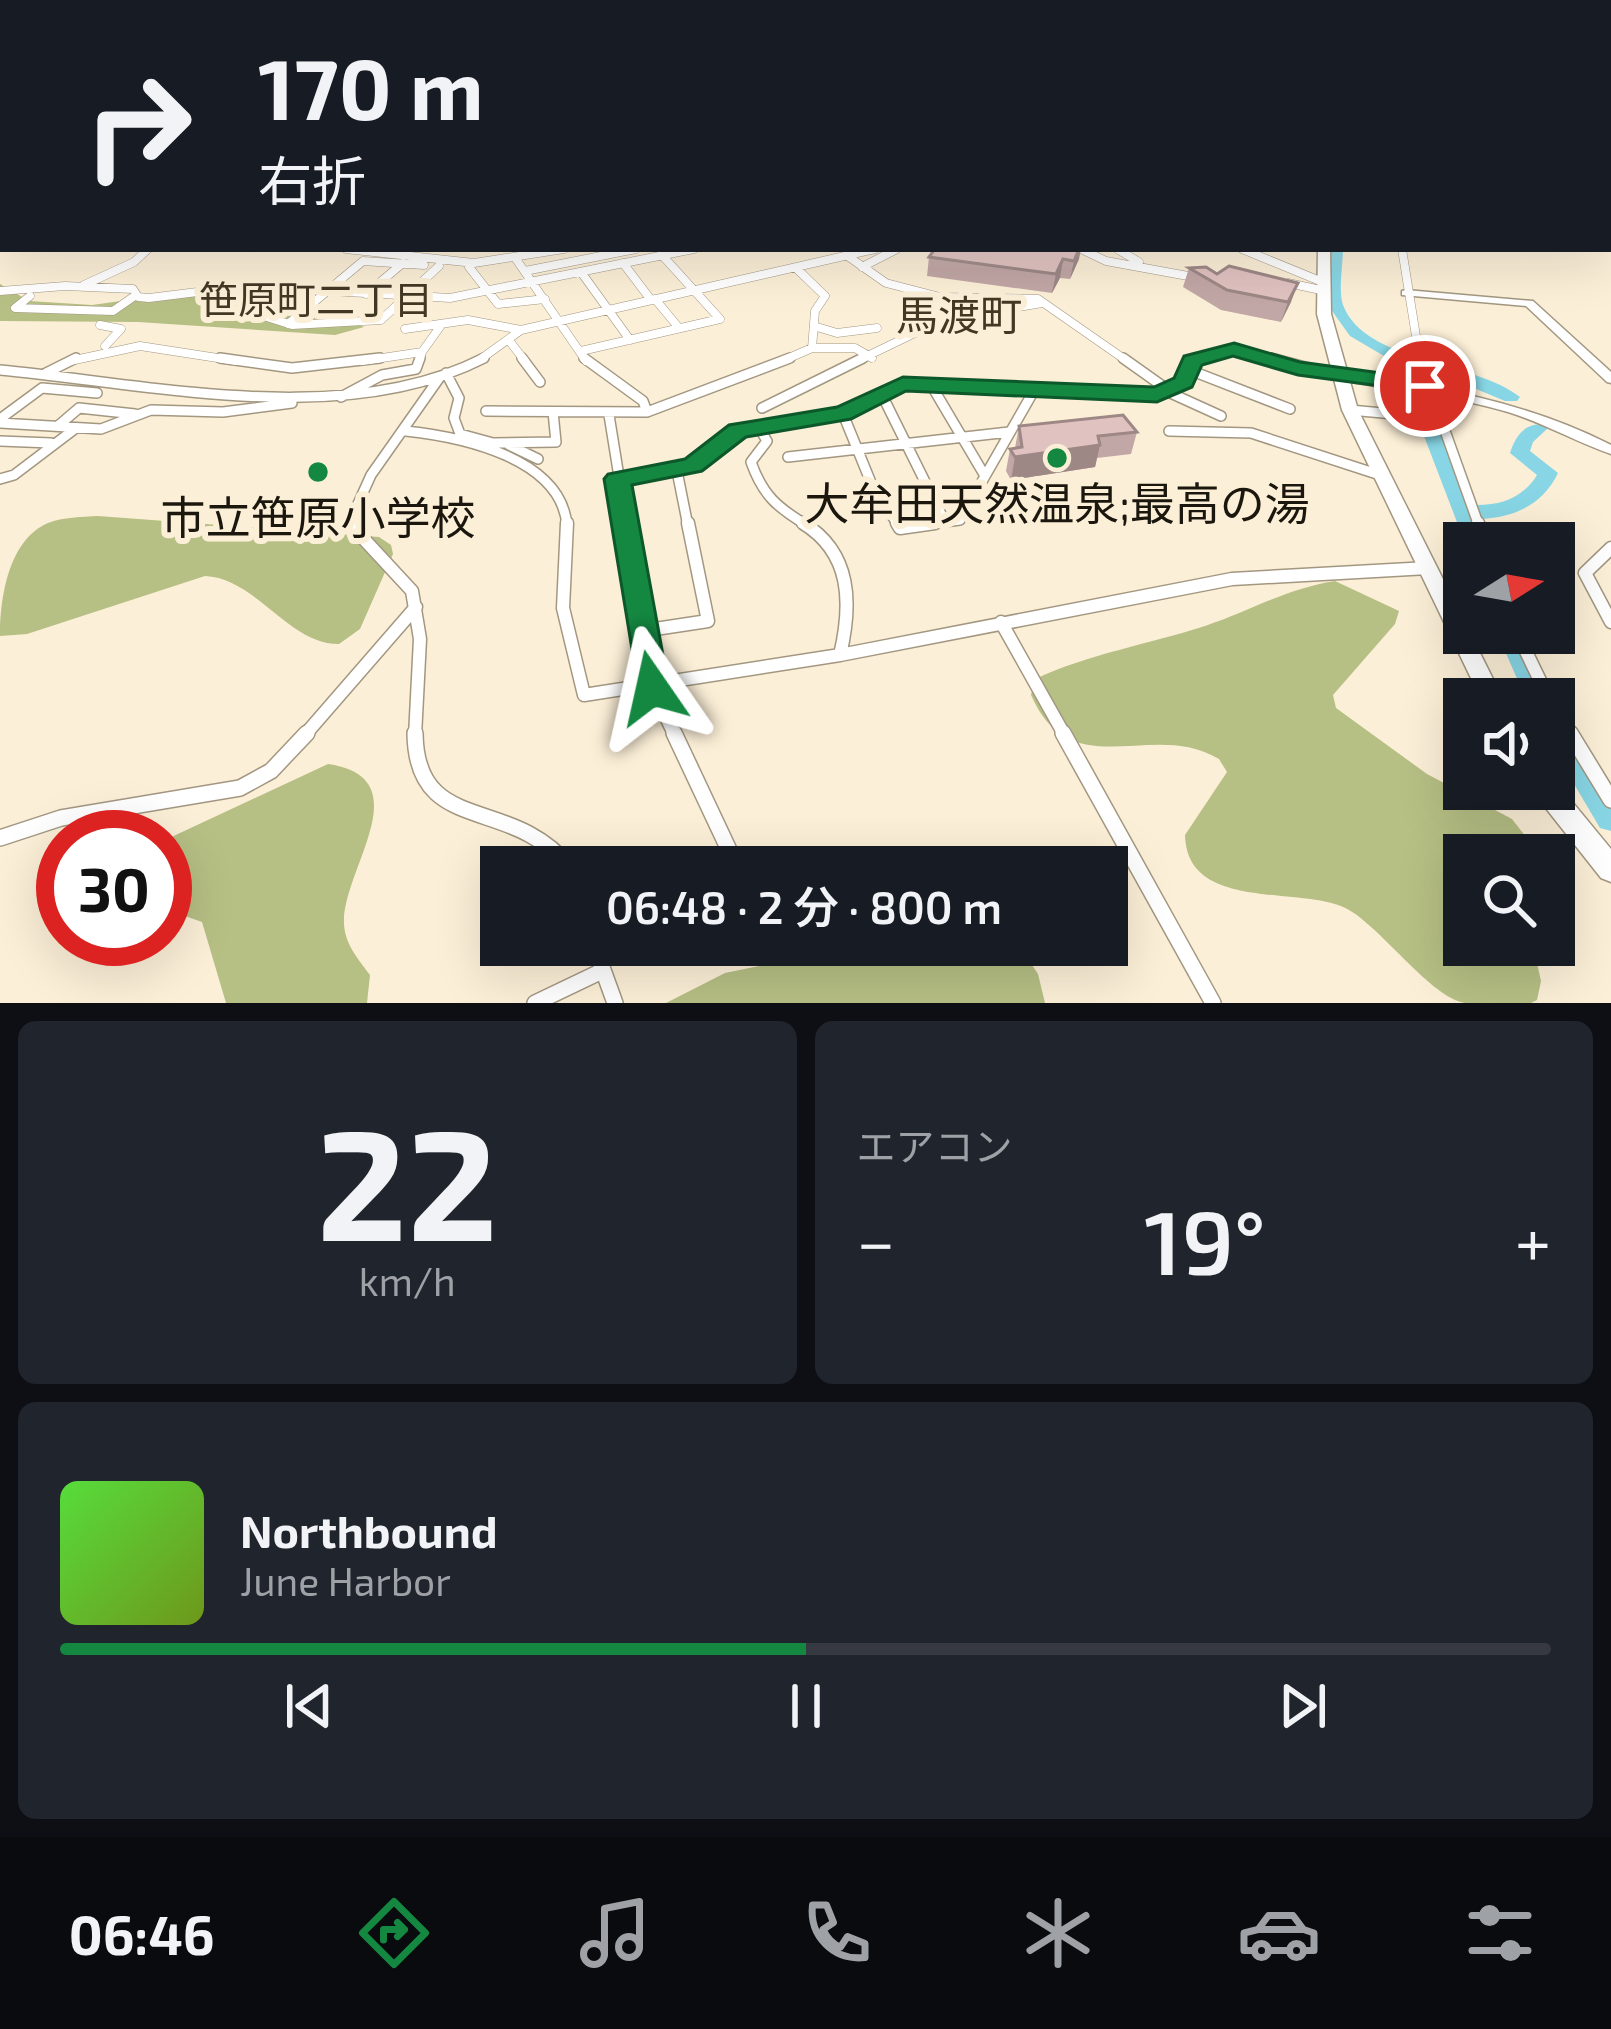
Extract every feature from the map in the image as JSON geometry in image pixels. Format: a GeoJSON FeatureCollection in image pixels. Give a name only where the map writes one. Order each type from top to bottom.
{"type":"FeatureCollection","features":[{"type":"Feature","properties":{"kind":"main road"},"geometry":{"type":"LineString","coordinates":[[1324,252],[1320,285],[1350,410],[1482,678]]}},
{"type":"Feature","properties":{"kind":"main road"},"geometry":{"type":"LineString","coordinates":[[1563,810],[1611,868]]}},
{"type":"Feature","properties":{"kind":"street"},"geometry":{"type":"LineString","coordinates":[[81,286],[134,262],[145,252]]}},
{"type":"Feature","properties":{"kind":"street"},"geometry":{"type":"LineString","coordinates":[[370,252],[472,265]]}},
{"type":"Feature","properties":{"kind":"street"},"geometry":{"type":"LineString","coordinates":[[288,324],[362,261],[472,265],[550,252]]}},
{"type":"Feature","properties":{"kind":"street"},"geometry":{"type":"LineString","coordinates":[[525,271],[621,252]]}},
{"type":"Feature","properties":{"kind":"street"},"geometry":{"type":"LineString","coordinates":[[136,295],[133,289],[52,286],[15,308],[112,311],[136,295],[270,288],[438,299],[660,252],[720,319],[581,351]]}},
{"type":"Feature","properties":{"kind":"street"},"geometry":{"type":"LineString","coordinates":[[405,329],[468,320],[496,322],[508,332],[521,330],[863,252]]}},
{"type":"Feature","properties":{"kind":"street"},"geometry":{"type":"LineString","coordinates":[[862,267],[891,252]]}},
{"type":"Feature","properties":{"kind":"street"},"geometry":{"type":"LineString","coordinates":[[1087,252],[1106,261],[1201,278],[1218,274]]}},
{"type":"Feature","properties":{"kind":"street"},"geometry":{"type":"LineString","coordinates":[[1122,252],[1141,264]]}},
{"type":"Feature","properties":{"kind":"street"},"geometry":{"type":"LineString","coordinates":[[1248,252],[1320,285]]}},
{"type":"Feature","properties":{"kind":"street"},"geometry":{"type":"LineString","coordinates":[[1402,252],[1407,327],[1423,388],[1478,522]]}},
{"type":"Feature","properties":{"kind":"street"},"geometry":{"type":"LineString","coordinates":[[849,256],[886,283],[962,302],[1020,296],[1045,302],[1102,349],[1167,390],[1221,416]]}},
{"type":"Feature","properties":{"kind":"street"},"geometry":{"type":"LineString","coordinates":[[516,259],[590,368],[643,401],[646,412]]}},
{"type":"Feature","properties":{"kind":"street"},"geometry":{"type":"LineString","coordinates":[[367,294],[403,263]]}},
{"type":"Feature","properties":{"kind":"street"},"geometry":{"type":"LineString","coordinates":[[623,263],[679,328]]}},
{"type":"Feature","properties":{"kind":"street"},"geometry":{"type":"LineString","coordinates":[[472,265],[492,305],[502,309],[545,299]]}},
{"type":"Feature","properties":{"kind":"street"},"geometry":{"type":"LineString","coordinates":[[270,288],[242,309],[288,324],[381,320],[439,266]]}},
{"type":"Feature","properties":{"kind":"street"},"geometry":{"type":"LineString","coordinates":[[796,268],[825,296],[815,311],[817,327]]}},
{"type":"Feature","properties":{"kind":"street"},"geometry":{"type":"LineString","coordinates":[[580,272],[630,340]]}},
{"type":"Feature","properties":{"kind":"street"},"geometry":{"type":"LineString","coordinates":[[1282,282],[1320,285]]}},
{"type":"Feature","properties":{"kind":"street"},"geometry":{"type":"LineString","coordinates":[[0,291],[32,294]]}},
{"type":"Feature","properties":{"kind":"street"},"geometry":{"type":"LineString","coordinates":[[1406,293],[1528,304],[1611,379]]}},
{"type":"Feature","properties":{"kind":"street"},"geometry":{"type":"LineString","coordinates":[[762,408],[942,320],[1045,302]]}},
{"type":"Feature","properties":{"kind":"street"},"geometry":{"type":"LineString","coordinates":[[338,399],[382,375],[416,369],[442,324]]}},
{"type":"Feature","properties":{"kind":"street"},"geometry":{"type":"LineString","coordinates":[[100,325],[121,329],[103,348]]}},
{"type":"Feature","properties":{"kind":"street"},"geometry":{"type":"LineString","coordinates":[[812,348],[811,330],[817,327],[837,333],[877,328]]}},
{"type":"Feature","properties":{"kind":"street"},"geometry":{"type":"LineString","coordinates":[[0,370],[338,399],[443,374],[511,343],[521,330]]}},
{"type":"Feature","properties":{"kind":"street"},"geometry":{"type":"LineString","coordinates":[[511,343],[540,382]]}},
{"type":"Feature","properties":{"kind":"street"},"geometry":{"type":"LineString","coordinates":[[45,374],[103,348],[163,345],[288,368],[422,352]]}},
{"type":"Feature","properties":{"kind":"street"},"geometry":{"type":"LineString","coordinates":[[486,411],[646,412],[714,390],[812,348],[855,348],[872,358]]}},
{"type":"Feature","properties":{"kind":"street"},"geometry":{"type":"LineString","coordinates":[[617,479],[677,471],[706,458],[738,430],[843,414],[903,384],[1141,396],[1184,382],[1192,361],[1234,350],[1339,376],[1523,410],[1611,450]]}},
{"type":"Feature","properties":{"kind":"street"},"geometry":{"type":"LineString","coordinates":[[1187,369],[1290,409]]}},
{"type":"Feature","properties":{"kind":"street"},"geometry":{"type":"LineString","coordinates":[[443,374],[347,516],[361,542],[398,569],[416,607],[423,632],[417,736],[428,789],[447,804],[524,825],[552,846]]}},
{"type":"Feature","properties":{"kind":"street"},"geometry":{"type":"LineString","coordinates":[[443,374],[459,398],[454,418],[460,434],[506,443],[556,442],[553,412]]}},
{"type":"Feature","properties":{"kind":"street"},"geometry":{"type":"LineString","coordinates":[[930,383],[985,476]]}},
{"type":"Feature","properties":{"kind":"street"},"geometry":{"type":"LineString","coordinates":[[0,421],[42,388],[97,393]]}},
{"type":"Feature","properties":{"kind":"street"},"geometry":{"type":"LineString","coordinates":[[882,394],[945,522]]}},
{"type":"Feature","properties":{"kind":"street"},"geometry":{"type":"LineString","coordinates":[[843,414],[874,490],[900,528],[960,520],[1032,394]]}},
{"type":"Feature","properties":{"kind":"street"},"geometry":{"type":"LineString","coordinates":[[57,427],[79,408],[138,415],[223,412],[307,399]]}},
{"type":"Feature","properties":{"kind":"street"},"geometry":{"type":"LineString","coordinates":[[1350,410],[1434,418]]}},
{"type":"Feature","properties":{"kind":"street"},"geometry":{"type":"LineString","coordinates":[[0,421],[101,429],[138,415]]}},
{"type":"Feature","properties":{"kind":"street"},"geometry":{"type":"LineString","coordinates":[[609,415],[652,688],[727,846]]}},
{"type":"Feature","properties":{"kind":"street"},"geometry":{"type":"LineString","coordinates":[[0,437],[14,424]]}},
{"type":"Feature","properties":{"kind":"street"},"geometry":{"type":"LineString","coordinates":[[758,426],[767,441],[751,462],[757,484],[790,521],[827,540],[842,570],[847,630],[840,655]]}},
{"type":"Feature","properties":{"kind":"street"},"geometry":{"type":"LineString","coordinates":[[1169,431],[1206,427],[1263,434],[1383,476]]}},
{"type":"Feature","properties":{"kind":"street"},"geometry":{"type":"LineString","coordinates":[[0,479],[14,475],[77,428]]}},
{"type":"Feature","properties":{"kind":"street"},"geometry":{"type":"LineString","coordinates":[[406,431],[437,433],[494,454],[557,492],[566,506],[562,599],[570,655],[584,695],[652,688],[730,668],[840,655],[1232,579],[1428,568]]}},
{"type":"Feature","properties":{"kind":"street"},"geometry":{"type":"LineString","coordinates":[[788,457],[1009,431]]}},
{"type":"Feature","properties":{"kind":"street"},"geometry":{"type":"LineString","coordinates":[[0,437],[55,443]]}},
{"type":"Feature","properties":{"kind":"street"},"geometry":{"type":"LineString","coordinates":[[506,443],[538,459]]}},
{"type":"Feature","properties":{"kind":"street"},"geometry":{"type":"LineString","coordinates":[[641,631],[708,621],[677,471]]}},
{"type":"Feature","properties":{"kind":"street"},"geometry":{"type":"LineString","coordinates":[[1611,548],[1585,573],[1611,622]]}},
{"type":"Feature","properties":{"kind":"street"},"geometry":{"type":"LineString","coordinates":[[0,838],[61,818],[240,788],[295,747],[416,607]]}},
{"type":"Feature","properties":{"kind":"street"},"geometry":{"type":"LineString","coordinates":[[1000,622],[1213,1003]]}},
{"type":"Feature","properties":{"kind":"street"},"geometry":{"type":"LineString","coordinates":[[1575,741],[1611,800]]}},
{"type":"Feature","properties":{"kind":"street"},"geometry":{"type":"LineString","coordinates":[[600,966],[615,1003]]}},
{"type":"Feature","properties":{"kind":"street"},"geometry":{"type":"LineString","coordinates":[[535,1003],[602,971]]}},
{"type":"Feature","properties":{"kind":"green space"},"geometry":{"type":"Polygon","coordinates":[[[0,284],[29,301],[92,305],[207,289],[257,311],[346,319],[364,327],[335,335],[138,322],[0,321],[0,284]]]}},
{"type":"Feature","properties":{"kind":"green space"},"geometry":{"type":"Polygon","coordinates":[[[98,516],[379,537],[391,545],[393,554],[360,629],[339,644],[304,634],[240,587],[205,576],[27,634],[0,636],[9,572],[24,543],[48,523],[98,516]]]}},
{"type":"Feature","properties":{"kind":"green space"},"geometry":{"type":"Polygon","coordinates":[[[1335,581],[1399,611],[1395,624],[1333,695],[1336,708],[1443,782],[1443,810],[1495,810],[1512,819],[1524,834],[1443,834],[1443,966],[1538,966],[1541,981],[1537,1000],[1465,1003],[1438,989],[1349,910],[1305,898],[1226,887],[1205,876],[1191,860],[1185,835],[1227,772],[1219,759],[1193,748],[1091,745],[1068,738],[1048,723],[1031,695],[1035,679],[1056,670],[1205,626],[1335,581]]]}},
{"type":"Feature","properties":{"kind":"green space"},"geometry":{"type":"Polygon","coordinates":[[[328,764],[356,773],[370,787],[374,807],[370,829],[346,902],[344,924],[350,945],[370,975],[367,1003],[226,1003],[202,922],[192,918],[192,827],[328,764]]]}},
{"type":"Feature","properties":{"kind":"green space"},"geometry":{"type":"Polygon","coordinates":[[[759,966],[1033,966],[1045,1003],[666,1003],[725,973],[759,966]]]}},
{"type":"Feature","properties":{"kind":"building"},"geometry":{"type":"Polygon","coordinates":[[[933,252],[1078,252],[1074,261],[1063,259],[1056,274],[929,257],[933,252]]]}},
{"type":"Feature","properties":{"kind":"building"},"geometry":{"type":"Polygon","coordinates":[[[1229,266],[1298,283],[1288,302],[1227,290],[1189,268],[1206,267],[1217,274],[1229,266]]]}},
{"type":"Feature","properties":{"kind":"building"},"geometry":{"type":"Polygon","coordinates":[[[1123,415],[1137,432],[1098,436],[1100,445],[1015,457],[1010,449],[1022,447],[1019,426],[1123,415]]]}},
{"type":"Feature","properties":{"kind":"waterway"},"geometry":{"type":"LineString","coordinates":[[1336,252],[1335,304],[1356,333],[1395,358],[1438,367],[1511,397]]}},
{"type":"Feature","properties":{"kind":"waterway"},"geometry":{"type":"LineString","coordinates":[[1404,361],[1465,511]]}},
{"type":"Feature","properties":{"kind":"waterway"},"geometry":{"type":"LineString","coordinates":[[1465,511],[1514,506],[1535,493],[1548,473],[1520,453],[1524,439],[1538,429]]}},
{"type":"Feature","properties":{"kind":"waterway"},"geometry":{"type":"LineString","coordinates":[[1465,511],[1469,522]]}},
{"type":"Feature","properties":{"kind":"waterway"},"geometry":{"type":"LineString","coordinates":[[1519,654],[1529,678]]}},
{"type":"Feature","properties":{"kind":"waterway"},"geometry":{"type":"LineString","coordinates":[[1575,760],[1611,818]]}},
{"type":"Feature","properties":{"kind":"place","name":"大牟田天然温泉;最高の湯"},"geometry":{"type":"Point","coordinates":[1057,458]}},
{"type":"Feature","properties":{"kind":"place","name":"市立笹原小学校"},"geometry":{"type":"Point","coordinates":[318,472]}},
{"type":"Feature","properties":{"kind":"district","name":"笹原町二丁目"},"geometry":{"type":"Point","coordinates":[316,300]}},
{"type":"Feature","properties":{"kind":"district","name":"馬渡町"},"geometry":{"type":"Point","coordinates":[959,316]}},
{"type":"Feature","properties":{"kind":"route"},"geometry":{"type":"LineString","coordinates":[[652,688],[617,479],[693,466],[738,430],[843,414],[903,384],[945,383],[1032,394],[1157,394],[1184,382],[1192,361],[1221,350],[1251,351],[1339,376],[1425,386]]}}]}
